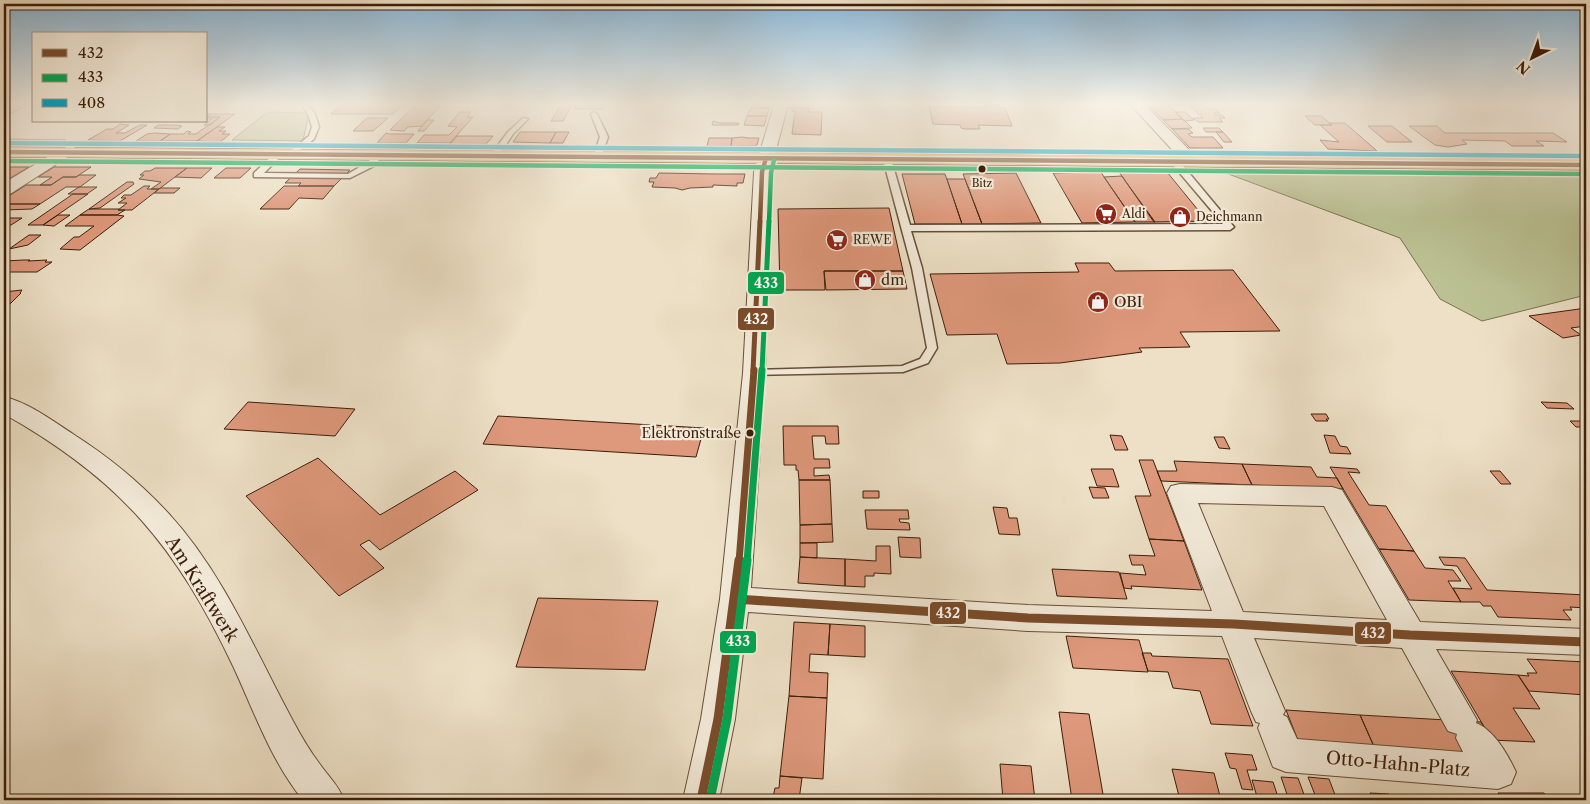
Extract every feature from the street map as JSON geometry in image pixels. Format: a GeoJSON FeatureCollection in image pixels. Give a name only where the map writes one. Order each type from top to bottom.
{"type":"FeatureCollection","features":[{"type":"Feature","properties":{"kind":"main road"},"geometry":{"type":"LineString","coordinates":[[4,152],[887,159],[944,155],[1184,163],[1586,165]]}},
{"type":"Feature","properties":{"kind":"street"},"geometry":{"type":"LineString","coordinates":[[701,800],[718,719],[735,599],[754,373],[762,172],[772,143]]}},
{"type":"Feature","properties":{"kind":"street"},"geometry":{"type":"LineString","coordinates":[[1168,143],[1184,163]]}},
{"type":"Feature","properties":{"kind":"street"},"geometry":{"type":"LineString","coordinates":[[4,190],[64,152]]}},
{"type":"Feature","properties":{"kind":"street","name":"Am Kraftwerk"},"geometry":{"type":"LineString","coordinates":[[4,404],[49,430],[120,481],[146,506],[172,537],[194,568],[245,659],[297,764],[326,800]]}},
{"type":"Feature","properties":{"kind":"street","name":"Otto-Hahn-Platz"},"geometry":{"type":"LineString","coordinates":[[1180,493],[1332,497],[1410,635],[1467,729],[1498,772],[1286,755],[1180,493]]}},
{"type":"Feature","properties":{"kind":"street"},"geometry":{"type":"LineString","coordinates":[[735,599],[1028,618],[1234,624],[1410,635],[1586,642]]}},
{"type":"Feature","properties":{"kind":"lane"},"geometry":{"type":"LineString","coordinates":[[36,143],[65,143],[71,148],[64,152]]}},
{"type":"Feature","properties":{"kind":"lane"},"geometry":{"type":"LineString","coordinates":[[303,143],[257,175],[350,176],[371,164],[378,156]]}},
{"type":"Feature","properties":{"kind":"lane"},"geometry":{"type":"LineString","coordinates":[[494,156],[503,143]]}},
{"type":"Feature","properties":{"kind":"lane"},"geometry":{"type":"LineString","coordinates":[[597,157],[602,143]]}},
{"type":"Feature","properties":{"kind":"lane"},"geometry":{"type":"LineString","coordinates":[[754,373],[903,370],[924,361],[932,348],[916,268],[887,159]]}},
{"type":"Feature","properties":{"kind":"lane"},"geometry":{"type":"LineString","coordinates":[[905,228],[1230,227],[1184,163]]}},
{"type":"Feature","properties":{"kind":"green space"},"geometry":{"type":"Polygon","coordinates":[[[1330,170],[1546,171],[1576,175],[1586,181],[1586,295],[1482,321],[1440,299],[1400,238],[1223,172],[1330,170]]]}},
{"type":"Feature","properties":{"kind":"building"},"geometry":{"type":"Polygon","coordinates":[[[417,143],[450,143],[450,143],[417,143]]]}},
{"type":"Feature","properties":{"kind":"building"},"geometry":{"type":"Polygon","coordinates":[[[451,143],[487,143],[486,144],[450,144],[451,143]]]}},
{"type":"Feature","properties":{"kind":"building"},"geometry":{"type":"Polygon","coordinates":[[[708,143],[731,143],[731,146],[707,146],[708,143]]]}},
{"type":"Feature","properties":{"kind":"building"},"geometry":{"type":"Polygon","coordinates":[[[731,143],[758,143],[755,146],[731,146],[731,143]]]}},
{"type":"Feature","properties":{"kind":"building"},"geometry":{"type":"Polygon","coordinates":[[[1185,143],[1218,143],[1223,148],[1190,148],[1185,143]]]}},
{"type":"Feature","properties":{"kind":"building"},"geometry":{"type":"Polygon","coordinates":[[[1322,143],[1367,143],[1377,151],[1328,149],[1322,143]]]}},
{"type":"Feature","properties":{"kind":"building"},"geometry":{"type":"Polygon","coordinates":[[[1432,143],[1467,144],[1448,147],[1432,143]]]}},
{"type":"Feature","properties":{"kind":"building"},"geometry":{"type":"Polygon","coordinates":[[[1507,143],[1538,143],[1544,146],[1512,146],[1507,143]]]}},
{"type":"Feature","properties":{"kind":"building"},"geometry":{"type":"Polygon","coordinates":[[[4,167],[29,167],[4,182],[4,167]]]}},
{"type":"Feature","properties":{"kind":"building"},"geometry":{"type":"Polygon","coordinates":[[[54,167],[91,167],[76,177],[63,177],[51,185],[40,185],[52,177],[38,177],[54,167]]]}},
{"type":"Feature","properties":{"kind":"building"},"geometry":{"type":"Polygon","coordinates":[[[155,168],[187,168],[159,189],[151,189],[161,182],[139,179],[144,175],[140,175],[145,171],[155,168]]]}},
{"type":"Feature","properties":{"kind":"building"},"geometry":{"type":"Polygon","coordinates":[[[187,168],[212,168],[201,178],[175,177],[187,168]]]}},
{"type":"Feature","properties":{"kind":"building"},"geometry":{"type":"Polygon","coordinates":[[[226,168],[251,168],[240,178],[214,178],[226,168]]]}},
{"type":"Feature","properties":{"kind":"building"},"geometry":{"type":"Polygon","coordinates":[[[300,169],[350,170],[334,186],[298,186],[301,183],[285,183],[300,169]]]}},
{"type":"Feature","properties":{"kind":"building"},"geometry":{"type":"Polygon","coordinates":[[[1101,172],[1135,222],[1082,223],[1053,173],[1101,172]]]}},
{"type":"Feature","properties":{"kind":"building"},"geometry":{"type":"Polygon","coordinates":[[[1119,172],[1167,172],[1207,221],[1154,222],[1119,172]]]}},
{"type":"Feature","properties":{"kind":"building"},"geometry":{"type":"Polygon","coordinates":[[[659,173],[745,174],[743,183],[737,183],[737,186],[713,185],[713,187],[682,190],[652,187],[654,182],[649,182],[650,178],[656,178],[659,173]]]}},
{"type":"Feature","properties":{"kind":"building","name":"Bitz"},"geometry":{"type":"Polygon","coordinates":[[[1016,173],[1041,223],[982,224],[963,174],[1016,173]]]}},
{"type":"Feature","properties":{"kind":"building","name":"Bitz"},"geometry":{"type":"Polygon","coordinates":[[[902,174],[945,174],[962,224],[915,224],[902,174]]]}},
{"type":"Feature","properties":{"kind":"building"},"geometry":{"type":"Polygon","coordinates":[[[79,175],[96,175],[80,187],[66,187],[40,204],[4,204],[4,199],[26,185],[51,185],[63,177],[76,177],[79,175]]]}},
{"type":"Feature","properties":{"kind":"building"},"geometry":{"type":"Polygon","coordinates":[[[1122,176],[1155,222],[1135,222],[1104,177],[1122,176]]]}},
{"type":"Feature","properties":{"kind":"building"},"geometry":{"type":"Polygon","coordinates":[[[947,179],[965,179],[982,224],[962,224],[947,179]]]}},
{"type":"Feature","properties":{"kind":"building"},"geometry":{"type":"Polygon","coordinates":[[[127,182],[133,182],[134,184],[100,208],[89,209],[127,182]]]}},
{"type":"Feature","properties":{"kind":"building"},"geometry":{"type":"Polygon","coordinates":[[[144,186],[150,186],[147,189],[159,189],[132,210],[118,210],[127,203],[118,203],[126,198],[121,198],[124,195],[131,195],[144,186]]]}},
{"type":"Feature","properties":{"kind":"building"},"geometry":{"type":"Polygon","coordinates":[[[284,186],[334,186],[323,199],[299,198],[289,209],[260,209],[284,186]]]}},
{"type":"Feature","properties":{"kind":"building"},"geometry":{"type":"Polygon","coordinates":[[[79,187],[97,187],[87,194],[68,194],[79,187]]]}},
{"type":"Feature","properties":{"kind":"building"},"geometry":{"type":"Polygon","coordinates":[[[160,188],[180,188],[174,193],[154,193],[160,188]]]}},
{"type":"Feature","properties":{"kind":"building"},"geometry":{"type":"Polygon","coordinates":[[[73,194],[88,194],[43,225],[28,225],[73,194]]]}},
{"type":"Feature","properties":{"kind":"building"},"geometry":{"type":"Polygon","coordinates":[[[4,204],[40,204],[32,209],[4,210],[4,204]]]}},
{"type":"Feature","properties":{"kind":"building","name":"REWE"},"geometry":{"type":"Polygon","coordinates":[[[889,208],[903,271],[824,271],[825,290],[780,290],[778,209],[889,208]]]}},
{"type":"Feature","properties":{"kind":"building"},"geometry":{"type":"Polygon","coordinates":[[[89,209],[125,210],[117,215],[80,215],[89,209]]]}},
{"type":"Feature","properties":{"kind":"building"},"geometry":{"type":"Polygon","coordinates":[[[58,215],[70,215],[54,226],[43,225],[58,215]]]}},
{"type":"Feature","properties":{"kind":"building"},"geometry":{"type":"Polygon","coordinates":[[[80,215],[124,216],[80,250],[60,249],[74,237],[79,237],[94,226],[65,226],[80,215]]]}},
{"type":"Feature","properties":{"kind":"building"},"geometry":{"type":"Polygon","coordinates":[[[22,218],[11,225],[4,225],[4,219],[22,218]]]}},
{"type":"Feature","properties":{"kind":"building"},"geometry":{"type":"Polygon","coordinates":[[[29,235],[41,235],[28,245],[9,249],[29,235]]]}},
{"type":"Feature","properties":{"kind":"building"},"geometry":{"type":"Polygon","coordinates":[[[30,260],[28,261],[47,260],[45,262],[52,262],[37,272],[4,272],[4,261],[30,260]]]}},
{"type":"Feature","properties":{"kind":"building","name":"OBI"},"geometry":{"type":"Polygon","coordinates":[[[1075,263],[1109,263],[1115,271],[1233,270],[1280,331],[1180,332],[1190,347],[1139,348],[1142,352],[1060,363],[1007,364],[997,334],[947,335],[930,274],[1079,272],[1075,263]]]}},
{"type":"Feature","properties":{"kind":"building","name":"dm"},"geometry":{"type":"Polygon","coordinates":[[[824,271],[903,271],[907,289],[826,290],[824,271]]]}},
{"type":"Feature","properties":{"kind":"building"},"geometry":{"type":"Polygon","coordinates":[[[22,290],[21,293],[4,310],[4,292],[22,290]]]}},
{"type":"Feature","properties":{"kind":"building"},"geometry":{"type":"Polygon","coordinates":[[[1586,308],[1586,326],[1571,328],[1581,335],[1563,338],[1529,316],[1586,308]]]}},
{"type":"Feature","properties":{"kind":"building"},"geometry":{"type":"Polygon","coordinates":[[[248,402],[355,409],[335,436],[224,429],[248,402]]]}},
{"type":"Feature","properties":{"kind":"building"},"geometry":{"type":"Polygon","coordinates":[[[1541,402],[1567,403],[1574,409],[1547,408],[1541,402]]]}},
{"type":"Feature","properties":{"kind":"building"},"geometry":{"type":"Polygon","coordinates":[[[1311,414],[1326,414],[1329,419],[1326,419],[1328,421],[1316,421],[1311,414]]]}},
{"type":"Feature","properties":{"kind":"building"},"geometry":{"type":"Polygon","coordinates":[[[498,416],[704,428],[696,457],[483,444],[498,416]]]}},
{"type":"Feature","properties":{"kind":"building"},"geometry":{"type":"Polygon","coordinates":[[[1570,421],[1586,421],[1586,427],[1576,427],[1570,421]]]}},
{"type":"Feature","properties":{"kind":"building"},"geometry":{"type":"Polygon","coordinates":[[[783,426],[838,426],[839,444],[826,444],[825,436],[812,436],[814,459],[829,459],[830,468],[814,468],[814,476],[829,475],[830,480],[799,480],[796,465],[784,465],[783,426]]]}},
{"type":"Feature","properties":{"kind":"building"},"geometry":{"type":"Polygon","coordinates":[[[1110,435],[1122,436],[1128,450],[1115,450],[1110,435]]]}},
{"type":"Feature","properties":{"kind":"building"},"geometry":{"type":"Polygon","coordinates":[[[1324,435],[1335,436],[1340,446],[1347,447],[1351,454],[1330,453],[1324,435]]]}},
{"type":"Feature","properties":{"kind":"building"},"geometry":{"type":"Polygon","coordinates":[[[1214,437],[1224,437],[1230,449],[1219,448],[1214,437]]]}},
{"type":"Feature","properties":{"kind":"building"},"geometry":{"type":"Polygon","coordinates":[[[318,458],[380,515],[455,471],[478,490],[380,550],[369,540],[360,545],[384,568],[339,596],[246,496],[318,458]]]}},
{"type":"Feature","properties":{"kind":"building"},"geometry":{"type":"Polygon","coordinates":[[[1139,460],[1153,460],[1184,541],[1149,539],[1135,496],[1151,496],[1139,460]]]}},
{"type":"Feature","properties":{"kind":"building"},"geometry":{"type":"Polygon","coordinates":[[[1174,461],[1242,464],[1252,485],[1161,481],[1157,471],[1177,471],[1174,461]]]}},
{"type":"Feature","properties":{"kind":"building"},"geometry":{"type":"Polygon","coordinates":[[[1242,464],[1311,467],[1317,477],[1337,478],[1343,489],[1252,485],[1242,464]]]}},
{"type":"Feature","properties":{"kind":"building"},"geometry":{"type":"Polygon","coordinates":[[[1330,467],[1357,469],[1360,473],[1348,472],[1369,505],[1386,506],[1414,551],[1379,549],[1330,467]]]}},
{"type":"Feature","properties":{"kind":"building"},"geometry":{"type":"Polygon","coordinates":[[[1091,469],[1113,469],[1119,487],[1097,486],[1091,469]]]}},
{"type":"Feature","properties":{"kind":"building"},"geometry":{"type":"Polygon","coordinates":[[[1490,471],[1500,471],[1511,484],[1501,484],[1490,471]]]}},
{"type":"Feature","properties":{"kind":"building"},"geometry":{"type":"Polygon","coordinates":[[[799,480],[830,480],[832,524],[800,525],[799,480]]]}},
{"type":"Feature","properties":{"kind":"building"},"geometry":{"type":"Polygon","coordinates":[[[1089,487],[1105,488],[1109,498],[1093,498],[1089,487]]]}},
{"type":"Feature","properties":{"kind":"building"},"geometry":{"type":"Polygon","coordinates":[[[863,491],[879,491],[879,498],[863,498],[863,491]]]}},
{"type":"Feature","properties":{"kind":"building"},"geometry":{"type":"Polygon","coordinates":[[[993,507],[1007,508],[1009,518],[1017,518],[1020,535],[999,534],[993,507]]]}},
{"type":"Feature","properties":{"kind":"building"},"geometry":{"type":"Polygon","coordinates":[[[865,510],[908,510],[909,519],[899,519],[900,522],[909,523],[910,530],[867,529],[865,510]]]}},
{"type":"Feature","properties":{"kind":"building"},"geometry":{"type":"Polygon","coordinates":[[[832,524],[833,542],[800,543],[800,525],[832,524]]]}},
{"type":"Feature","properties":{"kind":"building"},"geometry":{"type":"Polygon","coordinates":[[[898,537],[920,538],[921,558],[900,557],[898,537]]]}},
{"type":"Feature","properties":{"kind":"building"},"geometry":{"type":"Polygon","coordinates":[[[1149,539],[1184,541],[1202,590],[1131,586],[1132,589],[1124,588],[1120,573],[1146,575],[1143,565],[1132,565],[1129,555],[1155,556],[1149,539]]]}},
{"type":"Feature","properties":{"kind":"building"},"geometry":{"type":"Polygon","coordinates":[[[800,543],[817,543],[817,558],[800,557],[800,543]]]}},
{"type":"Feature","properties":{"kind":"building"},"geometry":{"type":"Polygon","coordinates":[[[876,546],[890,546],[891,574],[874,573],[874,576],[865,576],[865,587],[845,586],[845,559],[876,561],[876,546]]]}},
{"type":"Feature","properties":{"kind":"building"},"geometry":{"type":"Polygon","coordinates":[[[1379,549],[1414,551],[1425,568],[1453,570],[1461,581],[1448,581],[1461,602],[1409,600],[1379,549]]]}},
{"type":"Feature","properties":{"kind":"building"},"geometry":{"type":"Polygon","coordinates":[[[800,557],[845,559],[845,586],[798,583],[800,557]]]}},
{"type":"Feature","properties":{"kind":"building"},"geometry":{"type":"Polygon","coordinates":[[[1439,557],[1465,558],[1487,590],[1586,595],[1586,608],[1570,607],[1572,610],[1563,610],[1571,620],[1498,617],[1491,606],[1483,606],[1480,602],[1461,602],[1453,588],[1472,589],[1457,566],[1444,565],[1439,557]]]}},
{"type":"Feature","properties":{"kind":"building"},"geometry":{"type":"Polygon","coordinates":[[[1052,569],[1119,572],[1127,599],[1057,596],[1052,569]]]}},
{"type":"Feature","properties":{"kind":"building"},"geometry":{"type":"Polygon","coordinates":[[[538,598],[658,601],[645,670],[516,667],[538,598]]]}},
{"type":"Feature","properties":{"kind":"building"},"geometry":{"type":"Polygon","coordinates":[[[794,622],[830,624],[828,655],[810,654],[809,672],[828,673],[827,698],[789,696],[794,622]]]}},
{"type":"Feature","properties":{"kind":"building"},"geometry":{"type":"Polygon","coordinates":[[[830,624],[865,626],[865,657],[828,655],[830,624]]]}},
{"type":"Feature","properties":{"kind":"building"},"geometry":{"type":"Polygon","coordinates":[[[1066,636],[1139,640],[1148,672],[1073,668],[1066,636]]]}},
{"type":"Feature","properties":{"kind":"building"},"geometry":{"type":"Polygon","coordinates":[[[1142,653],[1151,653],[1152,656],[1228,659],[1253,726],[1211,724],[1200,691],[1173,688],[1168,672],[1148,671],[1142,653]]]}},
{"type":"Feature","properties":{"kind":"building"},"geometry":{"type":"Polygon","coordinates":[[[1527,659],[1586,662],[1586,695],[1529,691],[1518,675],[1529,676],[1527,673],[1537,673],[1527,659]]]}},
{"type":"Feature","properties":{"kind":"building"},"geometry":{"type":"Polygon","coordinates":[[[1451,671],[1518,675],[1540,709],[1513,708],[1535,742],[1492,740],[1451,671]]]}},
{"type":"Feature","properties":{"kind":"building"},"geometry":{"type":"Polygon","coordinates":[[[789,696],[827,698],[823,779],[780,776],[789,696]]]}},
{"type":"Feature","properties":{"kind":"building"},"geometry":{"type":"Polygon","coordinates":[[[1286,710],[1360,715],[1376,751],[1301,748],[1286,710]]]}},
{"type":"Feature","properties":{"kind":"building"},"geometry":{"type":"Polygon","coordinates":[[[1059,712],[1089,714],[1104,800],[1072,800],[1059,712]]]}},
{"type":"Feature","properties":{"kind":"building"},"geometry":{"type":"Polygon","coordinates":[[[1360,715],[1481,722],[1491,739],[1475,756],[1376,751],[1360,715]]]}},
{"type":"Feature","properties":{"kind":"building"},"geometry":{"type":"Polygon","coordinates":[[[1225,753],[1252,755],[1257,770],[1247,770],[1253,790],[1242,789],[1236,769],[1230,768],[1225,753]]]}},
{"type":"Feature","properties":{"kind":"building"},"geometry":{"type":"Polygon","coordinates":[[[1000,764],[1031,766],[1035,800],[1003,800],[1000,764]]]}},
{"type":"Feature","properties":{"kind":"building"},"geometry":{"type":"Polygon","coordinates":[[[1172,769],[1214,773],[1221,800],[1180,800],[1172,769]]]}},
{"type":"Feature","properties":{"kind":"building"},"geometry":{"type":"Polygon","coordinates":[[[780,776],[802,778],[799,800],[773,797],[775,788],[779,788],[780,776]]]}},
{"type":"Feature","properties":{"kind":"building"},"geometry":{"type":"Polygon","coordinates":[[[1281,777],[1298,778],[1306,800],[1289,800],[1281,777]]]}},
{"type":"Feature","properties":{"kind":"building"},"geometry":{"type":"Polygon","coordinates":[[[1308,777],[1329,779],[1337,800],[1317,800],[1308,777]]]}},
{"type":"Feature","properties":{"kind":"building"},"geometry":{"type":"Polygon","coordinates":[[[1252,780],[1273,782],[1279,800],[1258,800],[1252,780]]]}},
{"type":"Feature","properties":{"kind":"building"},"geometry":{"type":"Polygon","coordinates":[[[1370,793],[1389,794],[1392,800],[1373,800],[1370,793]]]}},
{"type":"Feature","properties":{"kind":"building"},"geometry":{"type":"Polygon","coordinates":[[[1498,793],[1544,793],[1548,800],[1502,800],[1498,793]]]}},
{"type":"Feature","properties":{"kind":"building"},"geometry":{"type":"Polygon","coordinates":[[[756,796],[773,797],[799,800],[756,800],[756,796]]]}},
{"type":"Feature","properties":{"kind":"transit line","name":"408"},"geometry":{"type":"LineString","coordinates":[[4,143],[1586,156]]}},
{"type":"Feature","properties":{"kind":"transit line","name":"432"},"geometry":{"type":"LineString","coordinates":[[4,152],[1586,165]]}},
{"type":"Feature","properties":{"kind":"transit line","name":"432"},"geometry":{"type":"LineString","coordinates":[[701,800],[718,719],[729,651],[744,514],[757,309],[762,172],[766,158]]}},
{"type":"Feature","properties":{"kind":"transit line","name":"433"},"geometry":{"type":"LineString","coordinates":[[710,800],[727,719],[737,651],[752,515],[765,310],[771,173],[774,160]]}},
{"type":"Feature","properties":{"kind":"transit line","name":"433"},"geometry":{"type":"LineString","coordinates":[[4,161],[1586,174]]}},
{"type":"Feature","properties":{"kind":"transit line","name":"432"},"geometry":{"type":"LineString","coordinates":[[735,599],[1028,618],[1234,624],[1410,635],[1586,642]]}},
{"type":"Feature","properties":{"kind":"place","name":"Bitz"},"geometry":{"type":"Point","coordinates":[982,169]}},
{"type":"Feature","properties":{"kind":"place","name":"Aldi"},"geometry":{"type":"Point","coordinates":[1106,214]}},
{"type":"Feature","properties":{"kind":"place","name":"Deichmann"},"geometry":{"type":"Point","coordinates":[1180,217]}},
{"type":"Feature","properties":{"kind":"place","name":"REWE"},"geometry":{"type":"Point","coordinates":[837,240]}},
{"type":"Feature","properties":{"kind":"place","name":"dm"},"geometry":{"type":"Point","coordinates":[865,280]}},
{"type":"Feature","properties":{"kind":"place","name":"OBI"},"geometry":{"type":"Point","coordinates":[1098,302]}},
{"type":"Feature","properties":{"kind":"place","name":"Elektronstraße"},"geometry":{"type":"Point","coordinates":[750,433]}}]}
